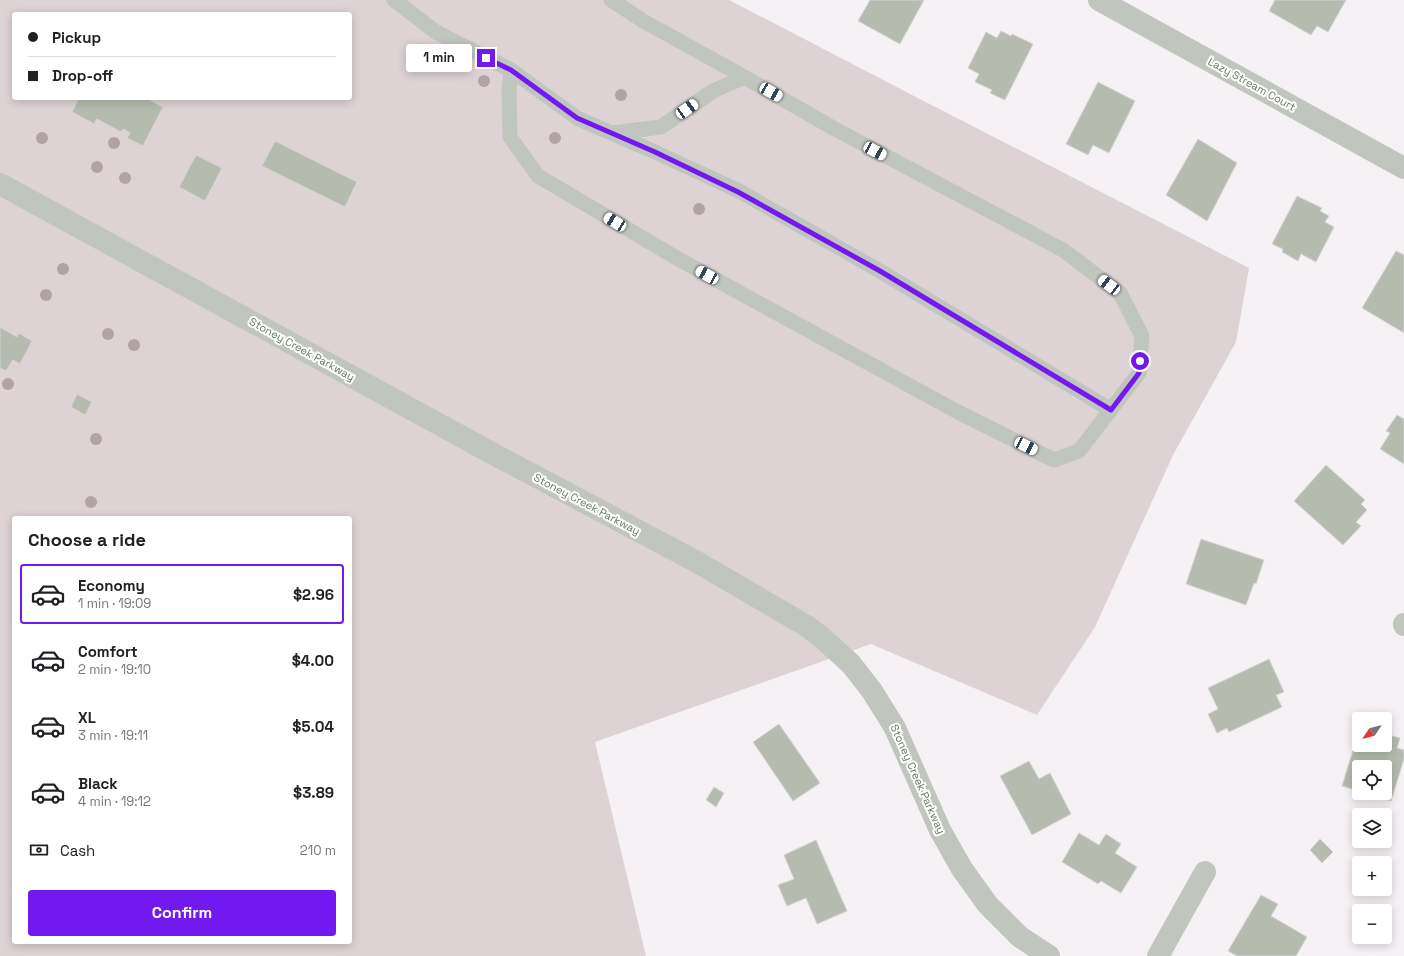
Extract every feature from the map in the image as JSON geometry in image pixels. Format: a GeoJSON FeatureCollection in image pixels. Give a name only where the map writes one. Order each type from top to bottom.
{"type":"FeatureCollection","features":[{"type":"Feature","properties":{"kind":"street","name":"Lazy Stream Court"},"geometry":{"type":"LineString","coordinates":[[1099,0],[1404,168]]}},
{"type":"Feature","properties":{"kind":"street","name":"Stoney Creek Parkway"},"geometry":{"type":"LineString","coordinates":[[0,184],[486,450],[697,562],[805,624],[850,664],[876,697],[895,728],[940,830],[962,869],[988,905],[1020,937],[1048,956]]}},
{"type":"Feature","properties":{"kind":"street"},"geometry":{"type":"LineString","coordinates":[[1158,956],[1205,872]]}},
{"type":"Feature","properties":{"kind":"lane"},"geometry":{"type":"LineString","coordinates":[[394,0],[436,32],[511,70],[577,118],[655,152],[738,192],[880,271],[1111,410]]}},
{"type":"Feature","properties":{"kind":"lane"},"geometry":{"type":"LineString","coordinates":[[511,70],[509,90],[510,136],[538,176],[680,260],[956,411],[1054,460],[1079,451],[1139,373],[1142,336],[1120,293],[1063,250],[835,129],[645,22],[611,0]]}},
{"type":"Feature","properties":{"kind":"lane"},"geometry":{"type":"LineString","coordinates":[[611,133],[661,127],[712,91],[745,78]]}},
{"type":"Feature","properties":{"kind":"shaded area"},"geometry":{"type":"Polygon","coordinates":[[[0,0],[729,0],[1249,268],[1236,342],[1173,455],[1095,627],[1037,715],[871,644],[595,742],[646,956],[0,956],[0,0]]]}},
{"type":"Feature","properties":{"kind":"building"},"geometry":{"type":"Polygon","coordinates":[[[870,0],[924,0],[900,44],[858,21],[870,0]]]}},
{"type":"Feature","properties":{"kind":"building"},"geometry":{"type":"Polygon","coordinates":[[[1275,0],[1346,0],[1328,32],[1317,26],[1311,35],[1269,11],[1275,0]]]}},
{"type":"Feature","properties":{"kind":"building"},"geometry":{"type":"Polygon","coordinates":[[[1001,31],[1011,36],[1012,34],[1033,44],[1005,100],[990,93],[992,90],[975,82],[979,74],[968,68],[986,32],[997,38],[1001,31]]]}},
{"type":"Feature","properties":{"kind":"building"},"geometry":{"type":"Polygon","coordinates":[[[1098,82],[1135,101],[1109,153],[1093,145],[1088,155],[1066,144],[1098,82]]]}},
{"type":"Feature","properties":{"kind":"building"},"geometry":{"type":"Polygon","coordinates":[[[78,100],[150,100],[163,107],[143,146],[127,138],[130,133],[123,129],[121,132],[97,119],[94,124],[72,112],[78,100]]]}},
{"type":"Feature","properties":{"kind":"building"},"geometry":{"type":"Polygon","coordinates":[[[1198,139],[1237,163],[1207,221],[1166,195],[1198,139]]]}},
{"type":"Feature","properties":{"kind":"building"},"geometry":{"type":"Polygon","coordinates":[[[275,141],[357,182],[345,207],[262,166],[275,141]]]}},
{"type":"Feature","properties":{"kind":"building"},"geometry":{"type":"Polygon","coordinates":[[[196,155],[222,168],[205,201],[179,187],[196,155]]]}},
{"type":"Feature","properties":{"kind":"building"},"geometry":{"type":"Polygon","coordinates":[[[1297,196],[1322,208],[1320,211],[1329,216],[1325,222],[1334,227],[1316,262],[1301,254],[1298,261],[1282,252],[1283,249],[1272,244],[1297,196]]]}},
{"type":"Feature","properties":{"kind":"building"},"geometry":{"type":"Polygon","coordinates":[[[1396,251],[1404,255],[1404,333],[1362,308],[1396,251]]]}},
{"type":"Feature","properties":{"kind":"building"},"geometry":{"type":"Polygon","coordinates":[[[0,327],[17,337],[19,333],[32,341],[20,364],[13,360],[6,371],[0,368],[0,327]]]}},
{"type":"Feature","properties":{"kind":"building"},"geometry":{"type":"Polygon","coordinates":[[[77,394],[92,402],[85,415],[71,407],[77,394]]]}},
{"type":"Feature","properties":{"kind":"building"},"geometry":{"type":"Polygon","coordinates":[[[1397,415],[1404,419],[1404,464],[1380,449],[1390,433],[1386,431],[1397,415]]]}},
{"type":"Feature","properties":{"kind":"building"},"geometry":{"type":"Polygon","coordinates":[[[1326,465],[1365,500],[1361,504],[1367,510],[1356,522],[1361,526],[1343,545],[1294,501],[1326,465]]]}},
{"type":"Feature","properties":{"kind":"building"},"geometry":{"type":"Polygon","coordinates":[[[1201,539],[1264,560],[1256,584],[1254,583],[1246,605],[1186,584],[1201,539]]]}},
{"type":"Feature","properties":{"kind":"building"},"geometry":{"type":"Polygon","coordinates":[[[1269,659],[1284,692],[1276,695],[1282,707],[1229,732],[1227,728],[1217,733],[1208,714],[1218,709],[1208,688],[1269,659]]]}},
{"type":"Feature","properties":{"kind":"building"},"geometry":{"type":"Polygon","coordinates":[[[779,724],[820,783],[793,801],[753,742],[779,724]]]}},
{"type":"Feature","properties":{"kind":"building"},"geometry":{"type":"Polygon","coordinates":[[[1392,736],[1400,738],[1397,748],[1404,750],[1404,759],[1392,798],[1392,760],[1352,760],[1352,789],[1342,786],[1353,752],[1392,752],[1392,736]]]}},
{"type":"Feature","properties":{"kind":"building"},"geometry":{"type":"Polygon","coordinates":[[[1029,761],[1039,779],[1050,773],[1071,814],[1032,835],[1000,776],[1029,761]]]}},
{"type":"Feature","properties":{"kind":"building"},"geometry":{"type":"Polygon","coordinates":[[[714,787],[724,793],[716,807],[706,800],[714,787]]]}},
{"type":"Feature","properties":{"kind":"building"},"geometry":{"type":"Polygon","coordinates":[[[1079,833],[1099,845],[1106,834],[1121,844],[1115,853],[1137,867],[1121,893],[1101,881],[1098,884],[1062,862],[1079,833]]]}},
{"type":"Feature","properties":{"kind":"building"},"geometry":{"type":"Polygon","coordinates":[[[1320,839],[1333,852],[1322,863],[1310,850],[1320,839]]]}},
{"type":"Feature","properties":{"kind":"building"},"geometry":{"type":"Polygon","coordinates":[[[816,840],[847,911],[817,924],[806,898],[787,906],[778,885],[794,879],[784,855],[816,840]]]}},
{"type":"Feature","properties":{"kind":"building"},"geometry":{"type":"Polygon","coordinates":[[[1261,895],[1278,904],[1271,916],[1307,937],[1296,956],[1237,956],[1228,951],[1261,895]]]}},
{"type":"Feature","properties":{"kind":"route"},"geometry":{"type":"LineString","coordinates":[[486,58],[511,70],[577,118],[655,152],[738,192],[880,271],[1111,410],[1139,373],[1140,361]]}}]}
